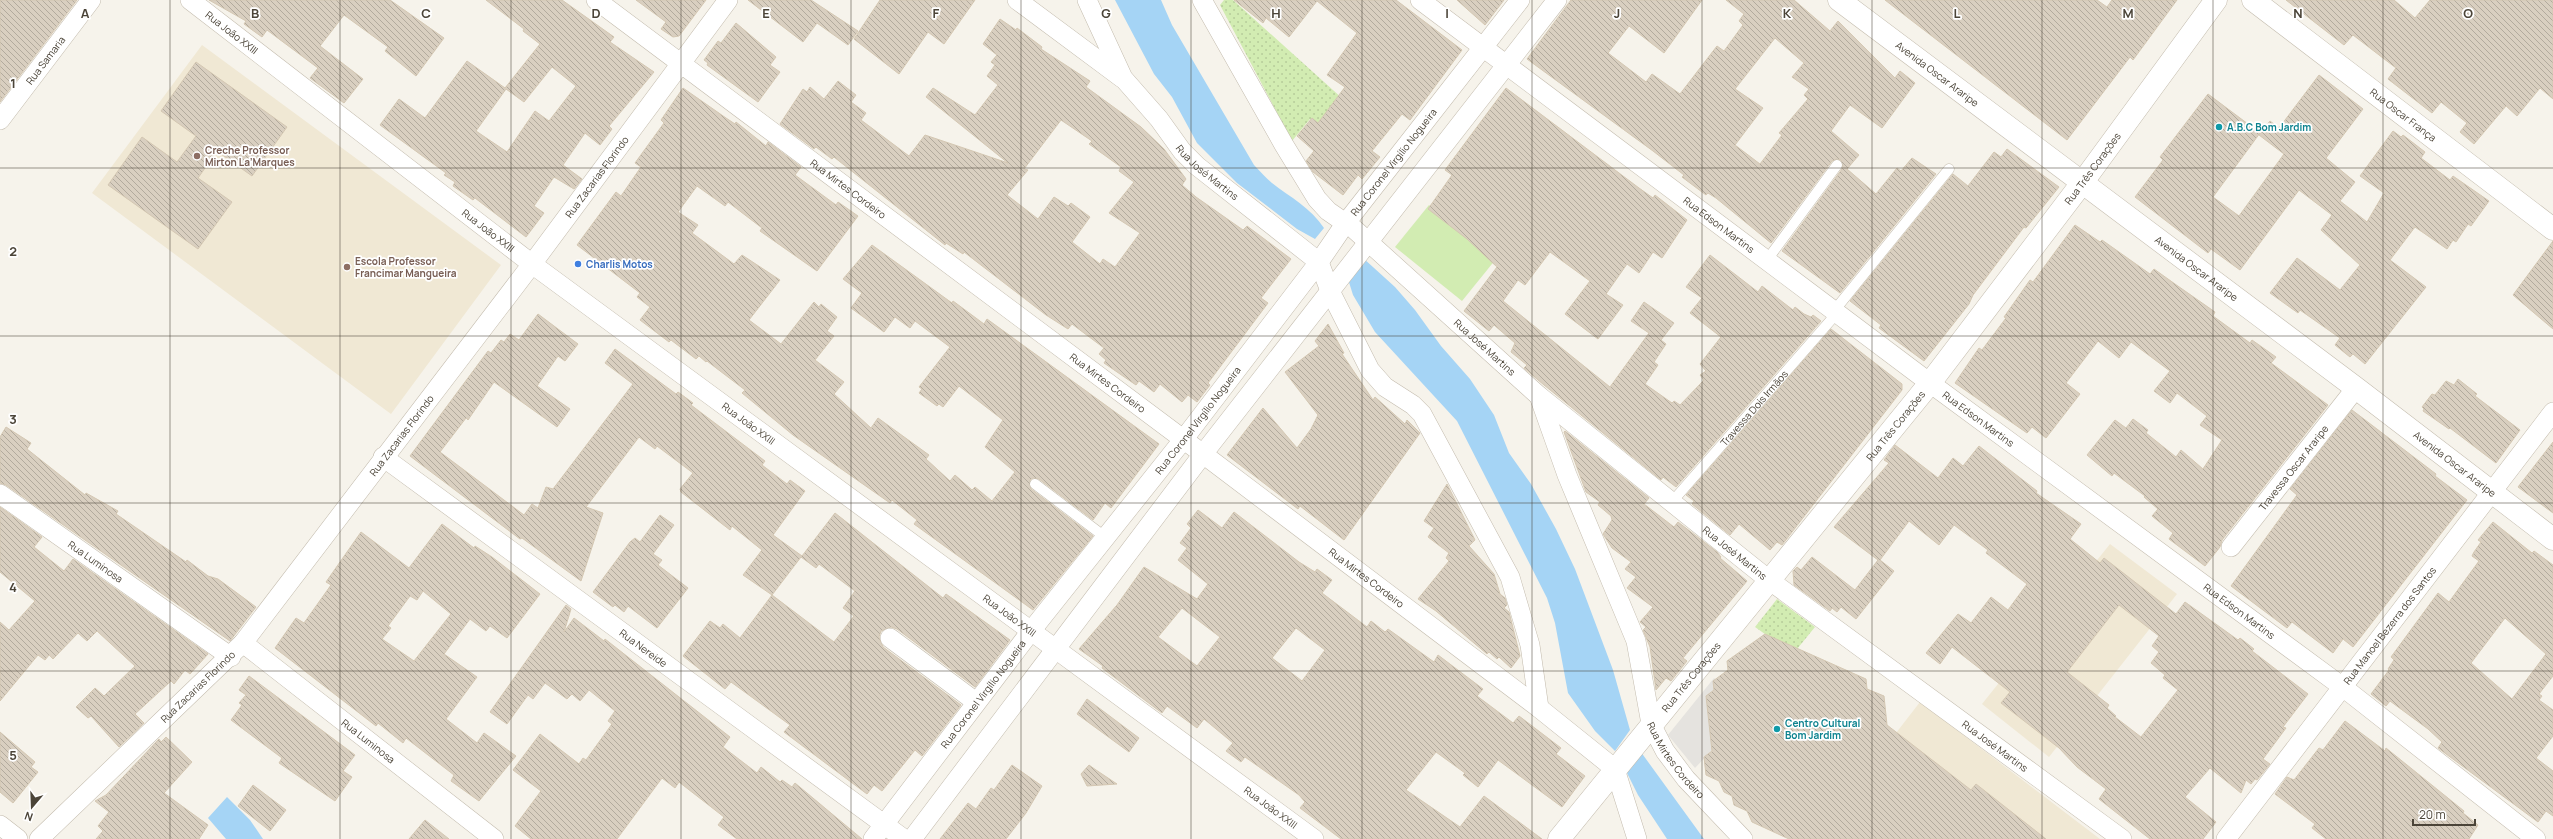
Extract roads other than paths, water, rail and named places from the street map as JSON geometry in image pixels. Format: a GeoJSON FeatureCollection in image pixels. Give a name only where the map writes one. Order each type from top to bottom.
{"type":"FeatureCollection","features":[{"type":"Feature","properties":{"kind":"street","name":"Rua Samaria"},"geometry":{"type":"LineString","coordinates":[[0,120],[91,0]]}},
{"type":"Feature","properties":{"kind":"street","name":"Rua João XXIII"},"geometry":{"type":"LineString","coordinates":[[190,0],[532,264],[1314,839]]}},
{"type":"Feature","properties":{"kind":"street","name":"Rua Mirtes Cordeiro"},"geometry":{"type":"LineString","coordinates":[[596,0],[1203,454],[1539,708],[1615,769]]}},
{"type":"Feature","properties":{"kind":"street","name":"Rua Zacarias Florindo"},"geometry":{"type":"LineString","coordinates":[[39,839],[237,650],[532,264],[728,0]]}},
{"type":"Feature","properties":{"kind":"street","name":"Rua José Martins"},"geometry":{"type":"LineString","coordinates":[[1017,0],[1123,78],[1159,119],[1182,151],[1197,166],[1319,262]]}},
{"type":"Feature","properties":{"kind":"street","name":"Rua José Martins"},"geometry":{"type":"LineString","coordinates":[[1087,0],[1107,40],[1123,78]]}},
{"type":"Feature","properties":{"kind":"street","name":"Rua José Martins"},"geometry":{"type":"LineString","coordinates":[[1202,0],[1284,146],[1317,199],[1328,211],[1368,242],[1539,396],[1671,503],[1769,580],[2122,839]]}},
{"type":"Feature","properties":{"kind":"street","name":"Rua Edson Martins"},"geometry":{"type":"LineString","coordinates":[[1420,0],[1930,383],[2344,688],[2536,839]]}},
{"type":"Feature","properties":{"kind":"street","name":"Rua Coronel Virgílio Nogueira"},"geometry":{"type":"LineString","coordinates":[[879,831],[976,702],[1183,440],[1319,262],[1345,224],[1520,0]]}},
{"type":"Feature","properties":{"kind":"street"},"geometry":{"type":"LineString","coordinates":[[912,839],[1203,454],[1508,65],[1557,0]]}},
{"type":"Feature","properties":{"kind":"street","name":"Avenida Oscar Araripe"},"geometry":{"type":"LineString","coordinates":[[1840,0],[2356,388],[2553,539]]}},
{"type":"Feature","properties":{"kind":"street","name":"Rua Três Corações"},"geometry":{"type":"LineString","coordinates":[[1559,839],[1651,724],[1930,383],[2082,183],[2216,0]]}},
{"type":"Feature","properties":{"kind":"street","name":"Rua Oscar França"},"geometry":{"type":"LineString","coordinates":[[2253,0],[2553,229]]}},
{"type":"Feature","properties":{"kind":"street"},"geometry":{"type":"LineString","coordinates":[[1319,262],[1330,291],[1375,377],[1422,414],[1510,577],[1530,645],[1539,708]]}},
{"type":"Feature","properties":{"kind":"street","name":"Travessa Oscar Araripe"},"geometry":{"type":"LineString","coordinates":[[2232,547],[2356,388]]}},
{"type":"Feature","properties":{"kind":"street","name":"Rua Mirtes Cordeiro"},"geometry":{"type":"LineString","coordinates":[[1539,396],[1567,475],[1603,556],[1636,641],[1651,724],[1665,751],[1686,779],[1743,839]]}},
{"type":"Feature","properties":{"kind":"street","name":"Rua Manoel Bezerra dos Santos"},"geometry":{"type":"LineString","coordinates":[[2226,839],[2344,688],[2553,412]]}},
{"type":"Feature","properties":{"kind":"street","name":"Rua Nereide"},"geometry":{"type":"LineString","coordinates":[[383,457],[879,831],[904,839]]}},
{"type":"Feature","properties":{"kind":"street","name":"Rua Luminosa"},"geometry":{"type":"LineString","coordinates":[[0,494],[237,650],[494,839]]}},
{"type":"Feature","properties":{"kind":"street"},"geometry":{"type":"LineString","coordinates":[[890,638],[976,702]]}},
{"type":"Feature","properties":{"kind":"street"},"geometry":{"type":"LineString","coordinates":[[1615,769],[1637,839]]}},
{"type":"Feature","properties":{"kind":"street"},"geometry":{"type":"LineString","coordinates":[[0,824],[18,839]]}},
{"type":"Feature","properties":{"kind":"lane"},"geometry":{"type":"LineString","coordinates":[[1766,260],[1837,165]]}},
{"type":"Feature","properties":{"kind":"lane","name":"Travessa Dois Irmãos"},"geometry":{"type":"LineString","coordinates":[[1671,503],[1835,312],[1949,169]]}},
{"type":"Feature","properties":{"kind":"lane"},"geometry":{"type":"LineString","coordinates":[[1035,484],[1105,537]]}},
{"type":"Feature","properties":{"kind":"water"},"geometry":{"type":"Polygon","coordinates":[[[1115,0],[1161,0],[1172,25],[1254,165],[1272,183],[1313,214],[1324,228],[1315,239],[1297,229],[1237,183],[1197,143],[1172,97],[1154,74],[1115,0]]]}},
{"type":"Feature","properties":{"kind":"water"},"geometry":{"type":"Polygon","coordinates":[[[1363,258],[1395,287],[1415,310],[1441,346],[1470,379],[1494,415],[1509,453],[1531,484],[1556,529],[1575,569],[1613,670],[1630,730],[1615,751],[1595,731],[1568,693],[1555,623],[1547,598],[1457,421],[1375,332],[1353,295],[1348,279],[1363,258]]]}},
{"type":"Feature","properties":{"kind":"water"},"geometry":{"type":"Polygon","coordinates":[[[1638,748],[1704,839],[1667,839],[1638,795],[1625,769],[1638,748]]]}},
{"type":"Feature","properties":{"kind":"water"},"geometry":{"type":"Polygon","coordinates":[[[227,797],[250,820],[263,839],[226,839],[208,818],[227,797]]]}},
{"type":"Feature","properties":{"kind":"place","name":"A.B.C Bom Jardim"},"geometry":{"type":"Point","coordinates":[2219,127]}},
{"type":"Feature","properties":{"kind":"place","name":"Creche Professor Mirton La’Marques"},"geometry":{"type":"Point","coordinates":[197,156]}},
{"type":"Feature","properties":{"kind":"place","name":"Charlis Motos"},"geometry":{"type":"Point","coordinates":[578,264]}},
{"type":"Feature","properties":{"kind":"place","name":"Escola Professor Francimar Mangueira"},"geometry":{"type":"Point","coordinates":[347,267]}},
{"type":"Feature","properties":{"kind":"place","name":"Centro Cultural Bom Jardim"},"geometry":{"type":"Point","coordinates":[1777,729]}}]}
